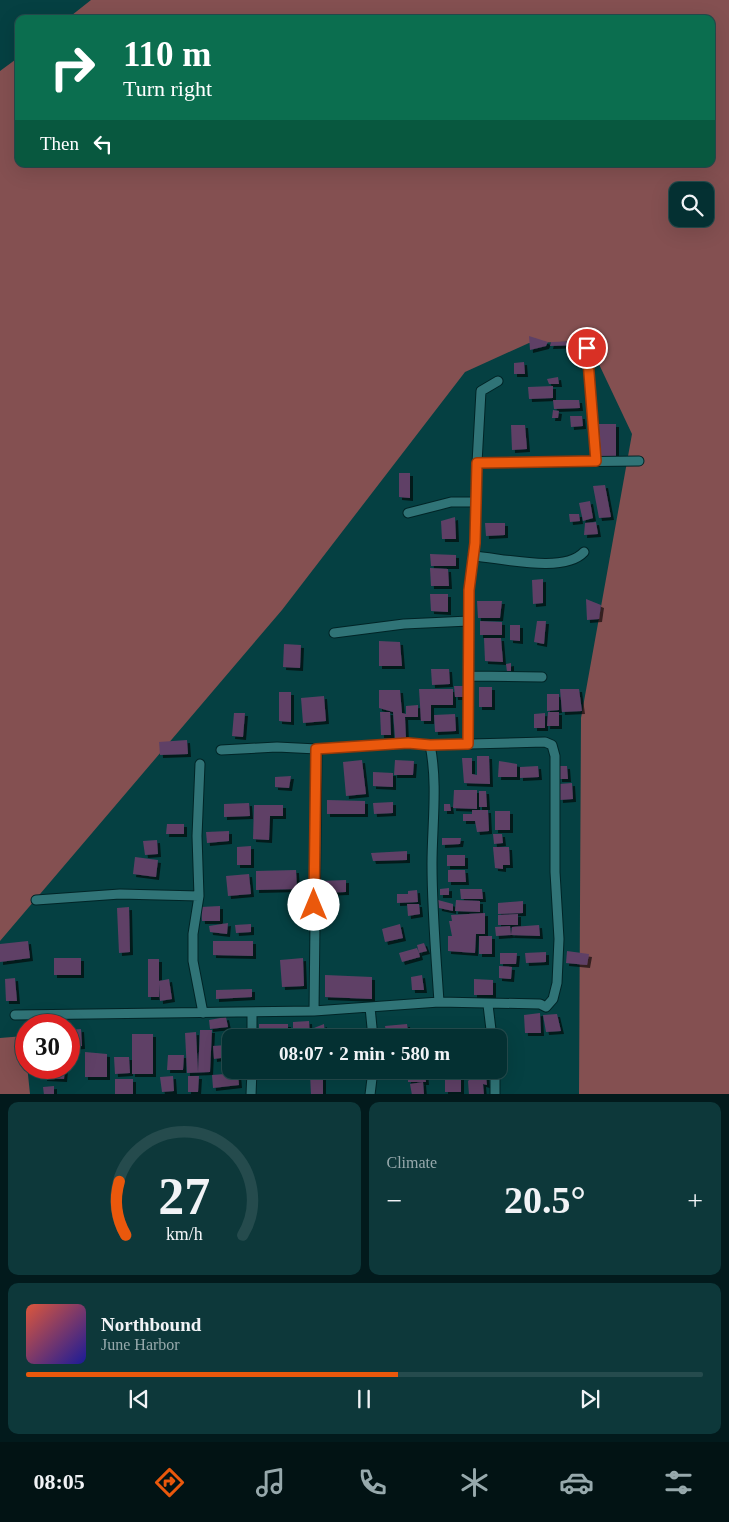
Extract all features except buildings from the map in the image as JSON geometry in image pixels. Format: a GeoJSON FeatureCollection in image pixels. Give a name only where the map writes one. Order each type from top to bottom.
{"type":"FeatureCollection","features":[{"type":"Feature","properties":{"kind":"street"},"geometry":{"type":"LineString","coordinates":[[587,348],[596,461]]}},
{"type":"Feature","properties":{"kind":"street"},"geometry":{"type":"LineString","coordinates":[[468,744],[469,590],[473,556],[480,391],[498,381]]}},
{"type":"Feature","properties":{"kind":"street"},"geometry":{"type":"LineString","coordinates":[[477,463],[639,461]]}},
{"type":"Feature","properties":{"kind":"street"},"geometry":{"type":"LineString","coordinates":[[408,513],[451,502],[475,502]]}},
{"type":"Feature","properties":{"kind":"street"},"geometry":{"type":"LineString","coordinates":[[473,556],[548,565],[578,559],[584,552]]}},
{"type":"Feature","properties":{"kind":"street"},"geometry":{"type":"LineString","coordinates":[[334,633],[404,624],[469,620]]}},
{"type":"Feature","properties":{"kind":"street"},"geometry":{"type":"LineString","coordinates":[[469,676],[542,677]]}},
{"type":"Feature","properties":{"kind":"street"},"geometry":{"type":"LineString","coordinates":[[80,1015],[314,1011],[439,1002],[488,1005],[540,1004],[546,1006],[553,1000],[557,983],[559,938],[555,872],[555,756],[552,745],[545,742],[430,745],[408,743],[316,749],[277,747],[221,750]]}},
{"type":"Feature","properties":{"kind":"street"},"geometry":{"type":"LineString","coordinates":[[430,745],[433,782],[433,906],[439,1002]]}},
{"type":"Feature","properties":{"kind":"street"},"geometry":{"type":"LineString","coordinates":[[314,1011],[316,749]]}},
{"type":"Feature","properties":{"kind":"street"},"geometry":{"type":"LineString","coordinates":[[200,764],[197,836],[198,896],[193,934],[193,961],[203,1013]]}},
{"type":"Feature","properties":{"kind":"street"},"geometry":{"type":"LineString","coordinates":[[36,900],[120,894],[198,896]]}},
{"type":"Feature","properties":{"kind":"street"},"geometry":{"type":"LineString","coordinates":[[488,1005],[491,1029]]}},
{"type":"Feature","properties":{"kind":"street"},"geometry":{"type":"LineString","coordinates":[[370,1007],[372,1029]]}},
{"type":"Feature","properties":{"kind":"street"},"geometry":{"type":"LineString","coordinates":[[252,1012],[252,1029]]}},
{"type":"Feature","properties":{"kind":"street"},"geometry":{"type":"LineString","coordinates":[[251,1094],[252,1079]]}},
{"type":"Feature","properties":{"kind":"street"},"geometry":{"type":"LineString","coordinates":[[370,1094],[372,1079]]}},
{"type":"Feature","properties":{"kind":"street"},"geometry":{"type":"LineString","coordinates":[[495,1079],[495,1094]]}},
{"type":"Feature","properties":{"kind":"shaded area"},"geometry":{"type":"Polygon","coordinates":[[[91,0],[729,0],[729,1094],[579,1094],[581,718],[632,434],[588,341],[529,343],[465,372],[282,610],[0,941],[0,71],[15,60],[15,167],[715,167],[715,15],[72,15],[91,0]]]}},
{"type":"Feature","properties":{"kind":"shaded area"},"geometry":{"type":"Polygon","coordinates":[[[15,1037],[15,1079],[28,1079],[30,1094],[0,1094],[0,1038],[15,1037]]]}},
{"type":"Feature","properties":{"kind":"route"},"geometry":{"type":"LineString","coordinates":[[314,905],[316,749],[408,743],[430,745],[468,744],[469,590],[475,543],[475,479],[477,463],[596,461],[587,348]]}}]}
